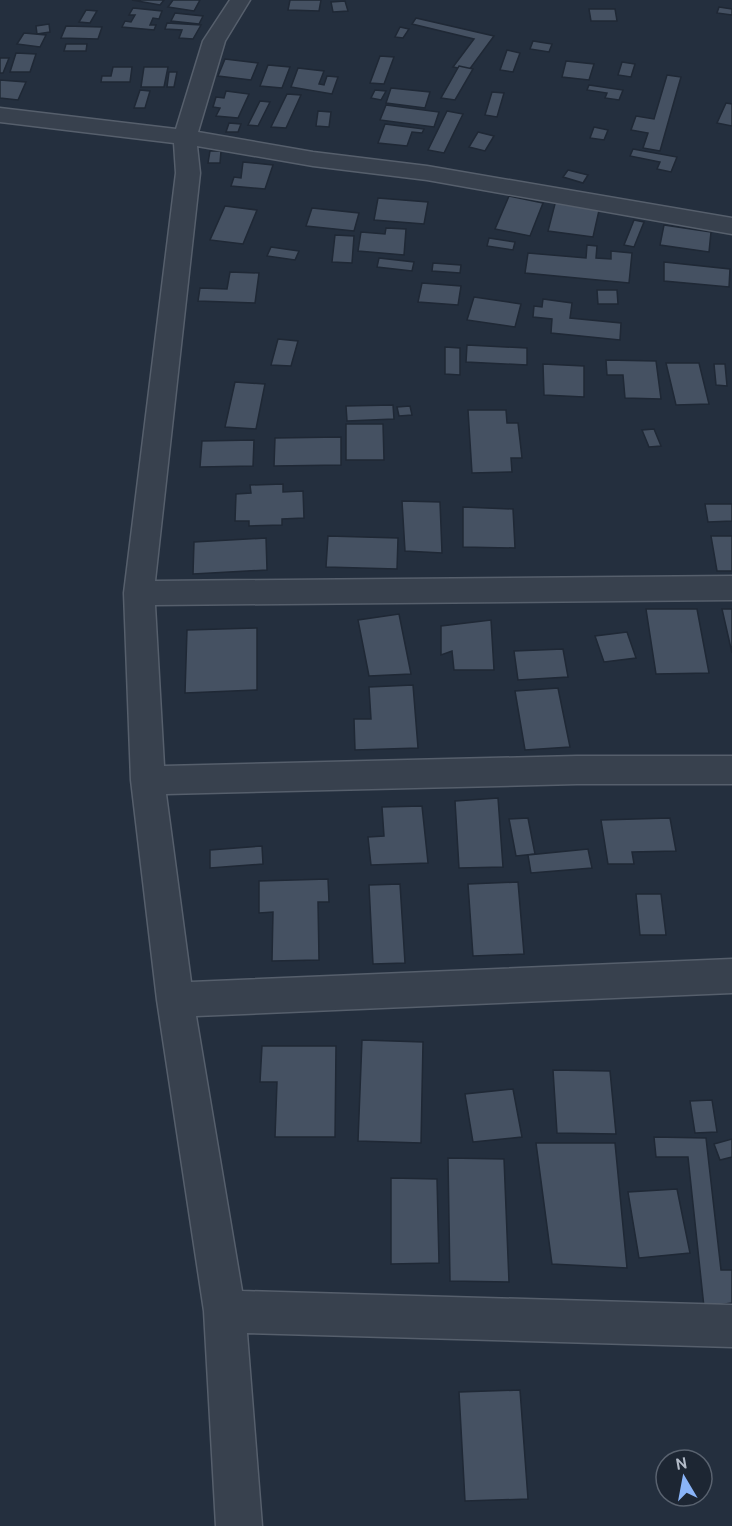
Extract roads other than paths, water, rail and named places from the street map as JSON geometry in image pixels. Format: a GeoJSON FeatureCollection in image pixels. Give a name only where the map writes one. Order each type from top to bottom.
{"type":"FeatureCollection","features":[{"type":"Feature","properties":{"kind":"street"},"geometry":{"type":"LineString","coordinates":[[239,1526],[225,1311],[175,1000],[148,780],[139,594],[188,173],[185,137],[214,41],[240,0]]}},
{"type":"Feature","properties":{"kind":"street"},"geometry":{"type":"LineString","coordinates":[[0,115],[185,137],[313,159],[427,173],[732,226]]}},
{"type":"Feature","properties":{"kind":"street"},"geometry":{"type":"LineString","coordinates":[[139,594],[732,588]]}},
{"type":"Feature","properties":{"kind":"street"},"geometry":{"type":"LineString","coordinates":[[148,780],[577,770],[732,770]]}},
{"type":"Feature","properties":{"kind":"street"},"geometry":{"type":"LineString","coordinates":[[175,1000],[732,976]]}},
{"type":"Feature","properties":{"kind":"street"},"geometry":{"type":"LineString","coordinates":[[225,1311],[732,1326]]}}]}
